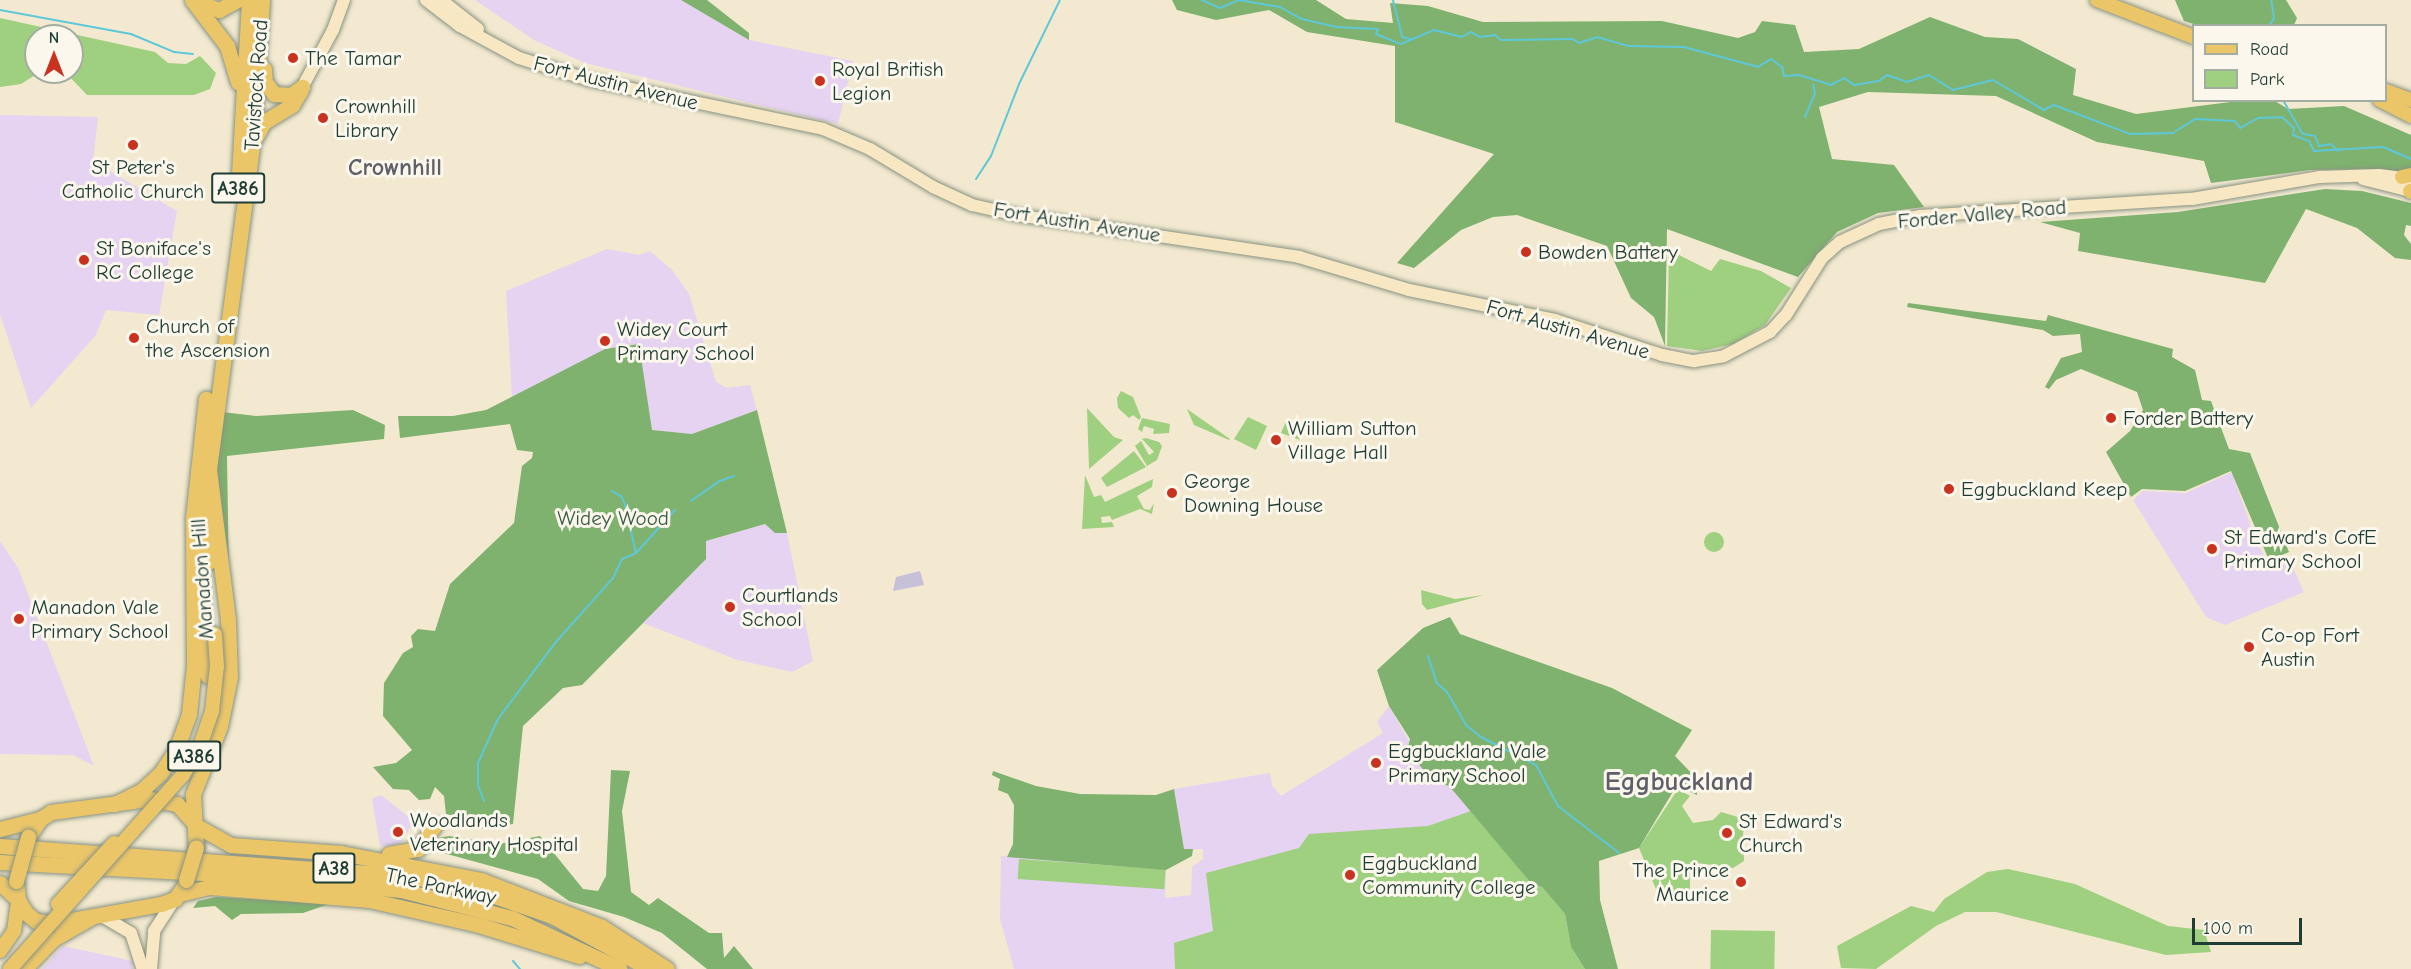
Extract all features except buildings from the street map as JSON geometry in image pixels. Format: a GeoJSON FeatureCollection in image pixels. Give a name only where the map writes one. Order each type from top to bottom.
{"type":"FeatureCollection","features":[{"type":"Feature","properties":{"kind":"highway"},"geometry":{"type":"LineString","coordinates":[[193,0],[219,10],[237,0]]}},
{"type":"Feature","properties":{"kind":"highway"},"geometry":{"type":"LineString","coordinates":[[193,0],[227,46],[235,63],[242,108]]}},
{"type":"Feature","properties":{"kind":"highway","name":"Tavistock Road"},"geometry":{"type":"LineString","coordinates":[[230,276],[249,0]]}},
{"type":"Feature","properties":{"kind":"highway","name":"Tavistock Road"},"geometry":{"type":"LineString","coordinates":[[230,276],[253,140],[262,0]]}},
{"type":"Feature","properties":{"kind":"highway"},"geometry":{"type":"LineString","coordinates":[[260,37],[265,82],[271,92],[291,95],[303,85]]}},
{"type":"Feature","properties":{"kind":"highway"},"geometry":{"type":"LineString","coordinates":[[253,140],[260,126],[284,112],[303,85]]}},
{"type":"Feature","properties":{"kind":"highway","name":"Manadon Hill"},"geometry":{"type":"LineString","coordinates":[[209,469],[230,276]]}},
{"type":"Feature","properties":{"kind":"highway","name":"Manadon Hill"},"geometry":{"type":"LineString","coordinates":[[195,487],[204,407],[230,276]]}},
{"type":"Feature","properties":{"kind":"highway"},"geometry":{"type":"LineString","coordinates":[[0,884],[36,921],[60,923],[97,918],[177,897],[186,880],[196,848],[195,786],[220,726],[230,677],[228,620],[209,469]]}},
{"type":"Feature","properties":{"kind":"highway"},"geometry":{"type":"LineString","coordinates":[[115,804],[142,790],[160,774],[176,750],[189,714],[194,666],[195,487]]}},
{"type":"Feature","properties":{"kind":"highway"},"geometry":{"type":"LineString","coordinates":[[0,829],[40,819],[59,811],[166,799],[181,807],[195,824]]}},
{"type":"Feature","properties":{"kind":"highway"},"geometry":{"type":"LineString","coordinates":[[18,901],[16,880],[28,837],[40,819]]}},
{"type":"Feature","properties":{"kind":"highway","name":"A38"},"geometry":{"type":"LineString","coordinates":[[195,824],[231,845],[341,854],[433,868],[524,894],[602,927],[667,969]]}},
{"type":"Feature","properties":{"kind":"highway"},"geometry":{"type":"LineString","coordinates":[[341,854],[411,852],[422,846],[435,825]]}},
{"type":"Feature","properties":{"kind":"highway","name":"The Parkway"},"geometry":{"type":"LineString","coordinates":[[0,846],[409,876],[480,891],[552,916],[650,969]]}},
{"type":"Feature","properties":{"kind":"highway","name":"The Parkway"},"geometry":{"type":"LineString","coordinates":[[0,862],[252,876],[401,890],[512,918],[620,969]]}},
{"type":"Feature","properties":{"kind":"highway","name":"A38"},"geometry":{"type":"LineString","coordinates":[[177,897],[210,887],[369,900],[524,938],[606,969]]}},
{"type":"Feature","properties":{"kind":"main road"},"geometry":{"type":"LineString","coordinates":[[303,85],[333,30],[344,0]]}},
{"type":"Feature","properties":{"kind":"main road","name":"Fort Austin Avenue"},"geometry":{"type":"LineString","coordinates":[[426,0],[460,26],[506,50],[583,78],[823,129],[870,149],[933,187],[972,205],[1016,215],[1299,257],[1409,290],[1555,320],[1662,355]]}},
{"type":"Feature","properties":{"kind":"main road","name":"Fort Austin Avenue"},"geometry":{"type":"LineString","coordinates":[[441,0],[506,50]]}},
{"type":"Feature","properties":{"kind":"main road"},"geometry":{"type":"LineString","coordinates":[[2097,0],[2164,28],[2192,37]]}},
{"type":"Feature","properties":{"kind":"main road"},"geometry":{"type":"LineString","coordinates":[[2387,92],[2411,100]]}},
{"type":"Feature","properties":{"kind":"main road"},"geometry":{"type":"LineString","coordinates":[[2384,102],[2411,116]]}},
{"type":"Feature","properties":{"kind":"main road","name":"Forder Valley Road"},"geometry":{"type":"LineString","coordinates":[[1662,355],[1709,359],[1758,341],[1786,315],[1822,258],[1840,242],[1879,224],[1920,216],[2192,199],[2291,180],[2356,176],[2409,184]]}},
{"type":"Feature","properties":{"kind":"main road","name":"Forder Valley Road"},"geometry":{"type":"LineString","coordinates":[[2356,176],[2389,185],[2409,184]]}},
{"type":"Feature","properties":{"kind":"main road","name":"Manadon Hill"},"geometry":{"type":"LineString","coordinates":[[111,853],[169,794],[200,746],[215,692],[215,634],[207,540],[209,469]]}},
{"type":"Feature","properties":{"kind":"main road","name":"Manadon Hill"},"geometry":{"type":"LineString","coordinates":[[111,853],[183,761],[198,729],[208,676],[195,487]]}},
{"type":"Feature","properties":{"kind":"main road","name":"A386"},"geometry":{"type":"LineString","coordinates":[[0,968],[111,853]]}},
{"type":"Feature","properties":{"kind":"main road","name":"A386"},"geometry":{"type":"LineString","coordinates":[[10,969],[111,853]]}},
{"type":"Feature","properties":{"kind":"main road"},"geometry":{"type":"LineString","coordinates":[[151,969],[154,931],[177,897]]}},
{"type":"Feature","properties":{"kind":"main road"},"geometry":{"type":"LineString","coordinates":[[0,951],[14,931],[18,901]]}},
{"type":"Feature","properties":{"kind":"main road"},"geometry":{"type":"LineString","coordinates":[[26,969],[54,940],[97,918],[131,933],[143,969]]}},
{"type":"Feature","properties":{"kind":"shaded area"},"geometry":{"type":"Polygon","coordinates":[[[475,0],[681,0],[749,40],[853,61],[838,124],[585,63],[534,40],[475,0]]]}},
{"type":"Feature","properties":{"kind":"shaded area","name":"St Boniface's RC College"},"geometry":{"type":"Polygon","coordinates":[[[0,115],[98,117],[93,161],[177,211],[159,315],[106,310],[96,335],[31,408],[0,314],[0,115]]]}},
{"type":"Feature","properties":{"kind":"shaded area","name":"Widey Court Primary School"},"geometry":{"type":"Polygon","coordinates":[[[607,249],[639,255],[650,251],[672,270],[689,294],[716,382],[727,388],[750,385],[757,410],[692,434],[652,430],[638,344],[605,349],[512,398],[506,291],[607,249]]]}},
{"type":"Feature","properties":{"kind":"shaded area","name":"St Edward's CofE Primary School"},"geometry":{"type":"Polygon","coordinates":[[[2232,472],[2257,544],[2269,563],[2287,555],[2304,592],[2225,625],[2206,617],[2133,500],[2143,491],[2186,493],[2232,472]]]}},
{"type":"Feature","properties":{"kind":"shaded area","name":"Courtlands School"},"geometry":{"type":"Polygon","coordinates":[[[765,524],[775,533],[787,533],[813,661],[792,672],[738,660],[643,623],[706,559],[706,541],[765,524]]]}},
{"type":"Feature","properties":{"kind":"shaded area","name":"Manadon Vale Primary School"},"geometry":{"type":"Polygon","coordinates":[[[0,541],[18,568],[94,766],[73,755],[0,754],[0,541]]]}},
{"type":"Feature","properties":{"kind":"shaded area"},"geometry":{"type":"Polygon","coordinates":[[[920,571],[924,585],[893,591],[896,577],[920,571]]]}},
{"type":"Feature","properties":{"kind":"shaded area","name":"Eggbuckland Community College"},"geometry":{"type":"Polygon","coordinates":[[[1389,706],[1429,776],[1450,787],[1479,820],[1499,969],[1014,969],[1000,919],[1001,856],[1166,870],[1165,898],[1191,895],[1192,867],[1203,859],[1203,849],[1184,850],[1174,789],[1270,773],[1272,785],[1281,796],[1383,733],[1377,722],[1389,706]]]}},
{"type":"Feature","properties":{"kind":"shaded area"},"geometry":{"type":"Polygon","coordinates":[[[381,795],[414,821],[400,844],[380,846],[372,799],[381,795]]]}},
{"type":"Feature","properties":{"kind":"shaded area"},"geometry":{"type":"Polygon","coordinates":[[[63,946],[133,961],[133,969],[42,969],[63,946]]]}},
{"type":"Feature","properties":{"kind":"green space"},"geometry":{"type":"Polygon","coordinates":[[[681,0],[707,0],[749,33],[749,40],[681,0]]]}},
{"type":"Feature","properties":{"kind":"green space"},"geometry":{"type":"Polygon","coordinates":[[[1172,0],[1316,0],[1346,19],[1393,23],[1390,3],[1428,6],[1483,22],[1662,21],[1738,38],[1755,32],[1762,21],[1795,25],[1804,52],[1859,49],[1930,17],[1985,37],[2018,39],[2076,69],[2073,95],[2136,114],[2230,102],[2277,102],[2288,109],[2344,106],[2411,135],[2411,174],[2371,169],[2310,170],[2211,183],[2204,161],[2097,142],[1996,96],[1868,92],[1819,107],[1832,159],[1894,165],[1924,207],[1878,213],[1837,232],[1798,277],[1667,229],[1665,346],[1654,317],[1631,298],[1607,246],[1517,215],[1493,217],[1461,230],[1414,268],[1397,263],[1494,154],[1395,122],[1395,46],[1307,32],[1269,10],[1216,20],[1177,10],[1172,0]]]}},
{"type":"Feature","properties":{"kind":"green space"},"geometry":{"type":"Polygon","coordinates":[[[2175,0],[2286,0],[2297,18],[2294,24],[2194,24],[2184,21],[2175,0]]]}},
{"type":"Feature","properties":{"kind":"green space"},"geometry":{"type":"Polygon","coordinates":[[[0,18],[27,24],[24,24],[24,82],[0,87],[0,18]]]}},
{"type":"Feature","properties":{"kind":"green space"},"geometry":{"type":"Polygon","coordinates":[[[84,36],[155,52],[168,63],[186,64],[200,56],[216,73],[210,89],[194,95],[87,95],[77,84],[84,84],[84,36]]]}},
{"type":"Feature","properties":{"kind":"green space"},"geometry":{"type":"Polygon","coordinates":[[[2325,189],[2362,191],[2411,203],[2411,226],[2406,225],[2404,235],[2411,244],[2411,260],[2395,258],[2357,228],[2306,209],[2265,283],[2078,251],[2080,233],[2040,222],[2178,212],[2325,189]]]}},
{"type":"Feature","properties":{"kind":"green space"},"geometry":{"type":"Polygon","coordinates":[[[1669,250],[1711,271],[1720,259],[1761,271],[1791,288],[1765,325],[1733,344],[1702,351],[1667,346],[1669,250]]]}},
{"type":"Feature","properties":{"kind":"green space"},"geometry":{"type":"Polygon","coordinates":[[[1908,303],[2046,321],[2048,315],[2173,349],[2172,357],[2195,370],[2202,400],[2211,401],[2229,449],[2250,453],[2289,552],[2269,560],[2231,471],[2185,491],[2142,489],[2131,497],[2106,452],[2130,431],[2143,410],[2137,392],[2081,369],[2056,380],[2049,389],[2045,387],[2061,358],[2082,352],[2080,334],[2053,336],[2043,330],[1907,307],[1908,303]]]}},
{"type":"Feature","properties":{"kind":"green space","name":"Widey Wood"},"geometry":{"type":"Polygon","coordinates":[[[639,344],[652,430],[692,434],[757,410],[787,533],[775,533],[765,524],[706,541],[706,559],[582,685],[563,688],[523,726],[513,824],[470,830],[462,825],[467,810],[455,816],[446,814],[444,796],[435,787],[430,799],[419,800],[409,790],[393,789],[373,767],[396,763],[412,750],[383,716],[384,683],[403,653],[413,647],[411,636],[418,629],[435,631],[450,584],[514,523],[522,466],[532,458],[533,452],[517,450],[510,424],[400,438],[398,416],[453,416],[486,410],[605,349],[639,344]]]}},
{"type":"Feature","properties":{"kind":"green space"},"geometry":{"type":"Polygon","coordinates":[[[1121,391],[1133,397],[1141,417],[1139,420],[1133,415],[1129,418],[1118,408],[1117,398],[1121,391]]]}},
{"type":"Feature","properties":{"kind":"green space"},"geometry":{"type":"Polygon","coordinates":[[[1087,408],[1114,437],[1123,440],[1089,469],[1087,408]]]}},
{"type":"Feature","properties":{"kind":"green space"},"geometry":{"type":"Polygon","coordinates":[[[1187,409],[1230,439],[1194,425],[1187,409]]]}},
{"type":"Feature","properties":{"kind":"green space"},"geometry":{"type":"Polygon","coordinates":[[[353,410],[385,425],[384,439],[227,456],[229,582],[213,455],[222,412],[257,416],[353,410]]]}},
{"type":"Feature","properties":{"kind":"green space"},"geometry":{"type":"Polygon","coordinates":[[[1248,417],[1267,426],[1256,450],[1234,439],[1248,417]]]}},
{"type":"Feature","properties":{"kind":"green space"},"geometry":{"type":"Polygon","coordinates":[[[1142,418],[1170,424],[1169,433],[1153,434],[1154,429],[1144,426],[1142,432],[1138,429],[1142,418]]]}},
{"type":"Feature","properties":{"kind":"green space"},"geometry":{"type":"Polygon","coordinates":[[[1287,419],[1303,426],[1300,440],[1281,433],[1287,419]]]}},
{"type":"Feature","properties":{"kind":"green space"},"geometry":{"type":"Polygon","coordinates":[[[1142,439],[1159,442],[1162,446],[1157,460],[1147,466],[1135,446],[1141,441],[1149,455],[1154,452],[1142,439]]]}},
{"type":"Feature","properties":{"kind":"green space"},"geometry":{"type":"Polygon","coordinates":[[[1134,451],[1146,467],[1107,487],[1101,478],[1134,451]]]}},
{"type":"Feature","properties":{"kind":"green space"},"geometry":{"type":"Polygon","coordinates":[[[1085,475],[1094,497],[1101,495],[1105,502],[1153,479],[1152,487],[1137,496],[1144,509],[1150,510],[1154,503],[1152,514],[1140,509],[1112,520],[1110,516],[1101,517],[1102,523],[1112,522],[1114,527],[1082,529],[1085,475]]]}},
{"type":"Feature","properties":{"kind":"green space"},"geometry":{"type":"Polygon","coordinates":[[[1714,532],[1721,535],[1724,542],[1721,549],[1714,552],[1707,549],[1704,542],[1707,535],[1714,532]]]}},
{"type":"Feature","properties":{"kind":"green space"},"geometry":{"type":"Polygon","coordinates":[[[1421,590],[1455,599],[1484,595],[1427,610],[1422,604],[1421,590]]]}},
{"type":"Feature","properties":{"kind":"green space"},"geometry":{"type":"Polygon","coordinates":[[[1450,617],[1460,634],[1612,688],[1692,730],[1675,756],[1697,779],[1697,795],[1677,785],[1639,848],[1599,861],[1600,900],[1618,969],[1585,969],[1571,947],[1565,914],[1542,887],[1532,884],[1450,787],[1429,776],[1407,751],[1410,739],[1389,706],[1377,670],[1423,628],[1450,617]]]}},
{"type":"Feature","properties":{"kind":"green space"},"geometry":{"type":"Polygon","coordinates":[[[611,770],[630,771],[622,811],[631,892],[649,905],[658,898],[709,933],[722,933],[724,958],[734,946],[753,969],[707,969],[662,933],[624,917],[569,901],[538,879],[425,848],[433,839],[449,836],[499,844],[540,836],[583,889],[598,891],[606,876],[611,770]]]}},
{"type":"Feature","properties":{"kind":"green space"},"geometry":{"type":"Polygon","coordinates":[[[993,771],[1036,786],[1080,794],[1156,795],[1174,789],[1184,849],[1193,849],[1192,856],[1166,870],[1007,857],[1013,844],[1014,805],[1008,794],[998,790],[1000,779],[992,775],[993,771]]]}},
{"type":"Feature","properties":{"kind":"green space"},"geometry":{"type":"Polygon","coordinates":[[[1678,789],[1690,796],[1682,806],[1693,823],[1713,820],[1721,812],[1748,820],[1743,833],[1744,861],[1733,868],[1690,862],[1690,893],[1660,899],[1639,848],[1678,789]]]}},
{"type":"Feature","properties":{"kind":"green space"},"geometry":{"type":"Polygon","coordinates":[[[1471,811],[1532,883],[1542,887],[1565,914],[1571,947],[1585,969],[1175,969],[1174,943],[1213,931],[1206,873],[1299,848],[1309,834],[1428,826],[1471,811]]]}},
{"type":"Feature","properties":{"kind":"green space"},"geometry":{"type":"Polygon","coordinates":[[[1019,859],[1166,869],[1164,889],[1018,879],[1019,859]]]}},
{"type":"Feature","properties":{"kind":"green space"},"geometry":{"type":"Polygon","coordinates":[[[2008,869],[2075,884],[2168,926],[2204,930],[2211,952],[2166,955],[1996,912],[1965,912],[1936,926],[1876,969],[1841,968],[1837,946],[1911,906],[1934,912],[1944,899],[1987,872],[2008,869]]]}},
{"type":"Feature","properties":{"kind":"green space"},"geometry":{"type":"Polygon","coordinates":[[[216,897],[329,904],[303,913],[241,914],[232,920],[215,906],[193,908],[198,901],[216,897]]]}},
{"type":"Feature","properties":{"kind":"green space"},"geometry":{"type":"Polygon","coordinates":[[[1711,930],[1775,931],[1774,969],[1710,969],[1711,930]]]}},
{"type":"Feature","properties":{"kind":"waterway"},"geometry":{"type":"LineString","coordinates":[[976,179],[991,156],[1019,84],[1060,0]]}},
{"type":"Feature","properties":{"kind":"waterway"},"geometry":{"type":"LineString","coordinates":[[1202,0],[1220,8],[1239,0],[1280,7],[1302,19],[1336,27],[1378,29],[1376,34],[1401,44],[1434,30],[1462,37],[1471,32],[1480,37],[1495,35],[1501,40],[1573,39],[1579,43],[1597,37],[1629,46],[1684,47],[1758,67],[1771,59],[1782,67],[1784,76],[1799,75],[1831,85],[1844,78],[1854,85],[1879,81],[1887,75],[1907,82],[1929,75],[1953,90],[1993,80],[2044,110],[2054,105],[2130,134],[2174,133]]}},
{"type":"Feature","properties":{"kind":"waterway"},"geometry":{"type":"LineString","coordinates":[[1393,0],[1402,37],[1411,39]]}},
{"type":"Feature","properties":{"kind":"waterway"},"geometry":{"type":"LineString","coordinates":[[2270,24],[2274,18],[2271,0]]}},
{"type":"Feature","properties":{"kind":"waterway"},"geometry":{"type":"LineString","coordinates":[[0,10],[131,34],[174,52],[193,54]]}},
{"type":"Feature","properties":{"kind":"waterway"},"geometry":{"type":"LineString","coordinates":[[1805,117],[1815,94],[1813,84]]}},
{"type":"Feature","properties":{"kind":"waterway"},"geometry":{"type":"LineString","coordinates":[[2284,102],[2303,134],[2315,136],[2319,146],[2331,144],[2338,151]]}},
{"type":"Feature","properties":{"kind":"waterway"},"geometry":{"type":"LineString","coordinates":[[2176,131],[2195,119],[2235,121],[2240,128],[2258,118],[2282,117],[2294,128],[2293,135],[2309,141],[2314,151],[2383,147],[2411,159]]}},
{"type":"Feature","properties":{"kind":"waterway"},"geometry":{"type":"LineString","coordinates":[[691,501],[720,481],[734,476]]}},
{"type":"Feature","properties":{"kind":"waterway"},"geometry":{"type":"LineString","coordinates":[[612,491],[622,497],[636,553]]}},
{"type":"Feature","properties":{"kind":"waterway"},"geometry":{"type":"LineString","coordinates":[[484,801],[478,785],[478,763],[498,719],[555,643],[613,578],[622,559],[636,553],[675,510]]}},
{"type":"Feature","properties":{"kind":"waterway"},"geometry":{"type":"LineString","coordinates":[[1428,656],[1437,683],[1447,692],[1466,725],[1481,737],[1536,765],[1558,806],[1619,853]]}},
{"type":"Feature","properties":{"kind":"waterway"},"geometry":{"type":"LineString","coordinates":[[513,961],[520,969]]}},
{"type":"Feature","properties":{"kind":"place","name":"The Tamar"},"geometry":{"type":"Point","coordinates":[293,58]}},
{"type":"Feature","properties":{"kind":"place","name":"Royal British Legion"},"geometry":{"type":"Point","coordinates":[820,81]}},
{"type":"Feature","properties":{"kind":"place","name":"Crownhill Library"},"geometry":{"type":"Point","coordinates":[323,118]}},
{"type":"Feature","properties":{"kind":"place","name":"St Peter's Catholic Church"},"geometry":{"type":"Point","coordinates":[133,145]}},
{"type":"Feature","properties":{"kind":"place","name":"Bowden Battery"},"geometry":{"type":"Point","coordinates":[1526,252]}},
{"type":"Feature","properties":{"kind":"place","name":"St Boniface's RC College"},"geometry":{"type":"Point","coordinates":[84,260]}},
{"type":"Feature","properties":{"kind":"place","name":"Church of the Ascension"},"geometry":{"type":"Point","coordinates":[134,338]}},
{"type":"Feature","properties":{"kind":"place","name":"Widey Court Primary School"},"geometry":{"type":"Point","coordinates":[605,341]}},
{"type":"Feature","properties":{"kind":"place","name":"Forder Battery"},"geometry":{"type":"Point","coordinates":[2111,418]}},
{"type":"Feature","properties":{"kind":"place","name":"William Sutton Village Hall"},"geometry":{"type":"Point","coordinates":[1276,440]}},
{"type":"Feature","properties":{"kind":"place","name":"Eggbuckland Keep"},"geometry":{"type":"Point","coordinates":[1949,489]}},
{"type":"Feature","properties":{"kind":"place","name":"George Downing House"},"geometry":{"type":"Point","coordinates":[1172,493]}},
{"type":"Feature","properties":{"kind":"place","name":"St Edward's CofE Primary School"},"geometry":{"type":"Point","coordinates":[2212,549]}},
{"type":"Feature","properties":{"kind":"place","name":"Courtlands School"},"geometry":{"type":"Point","coordinates":[730,607]}},
{"type":"Feature","properties":{"kind":"place","name":"Manadon Vale Primary School"},"geometry":{"type":"Point","coordinates":[19,619]}},
{"type":"Feature","properties":{"kind":"place","name":"Co-op Fort Austin"},"geometry":{"type":"Point","coordinates":[2249,647]}},
{"type":"Feature","properties":{"kind":"place","name":"Eggbuckland Vale Primary School"},"geometry":{"type":"Point","coordinates":[1376,763]}},
{"type":"Feature","properties":{"kind":"place","name":"Woodlands Veterinary Hospital"},"geometry":{"type":"Point","coordinates":[398,832]}},
{"type":"Feature","properties":{"kind":"place","name":"St Edward's Church"},"geometry":{"type":"Point","coordinates":[1727,833]}},
{"type":"Feature","properties":{"kind":"place","name":"Eggbuckland Community College"},"geometry":{"type":"Point","coordinates":[1350,875]}},
{"type":"Feature","properties":{"kind":"place","name":"The Prince Maurice"},"geometry":{"type":"Point","coordinates":[1741,882]}},
{"type":"Feature","properties":{"kind":"district","name":"Crownhill"},"geometry":{"type":"Point","coordinates":[395,168]}},
{"type":"Feature","properties":{"kind":"district","name":"Eggbuckland"},"geometry":{"type":"Point","coordinates":[1679,782]}}]}
